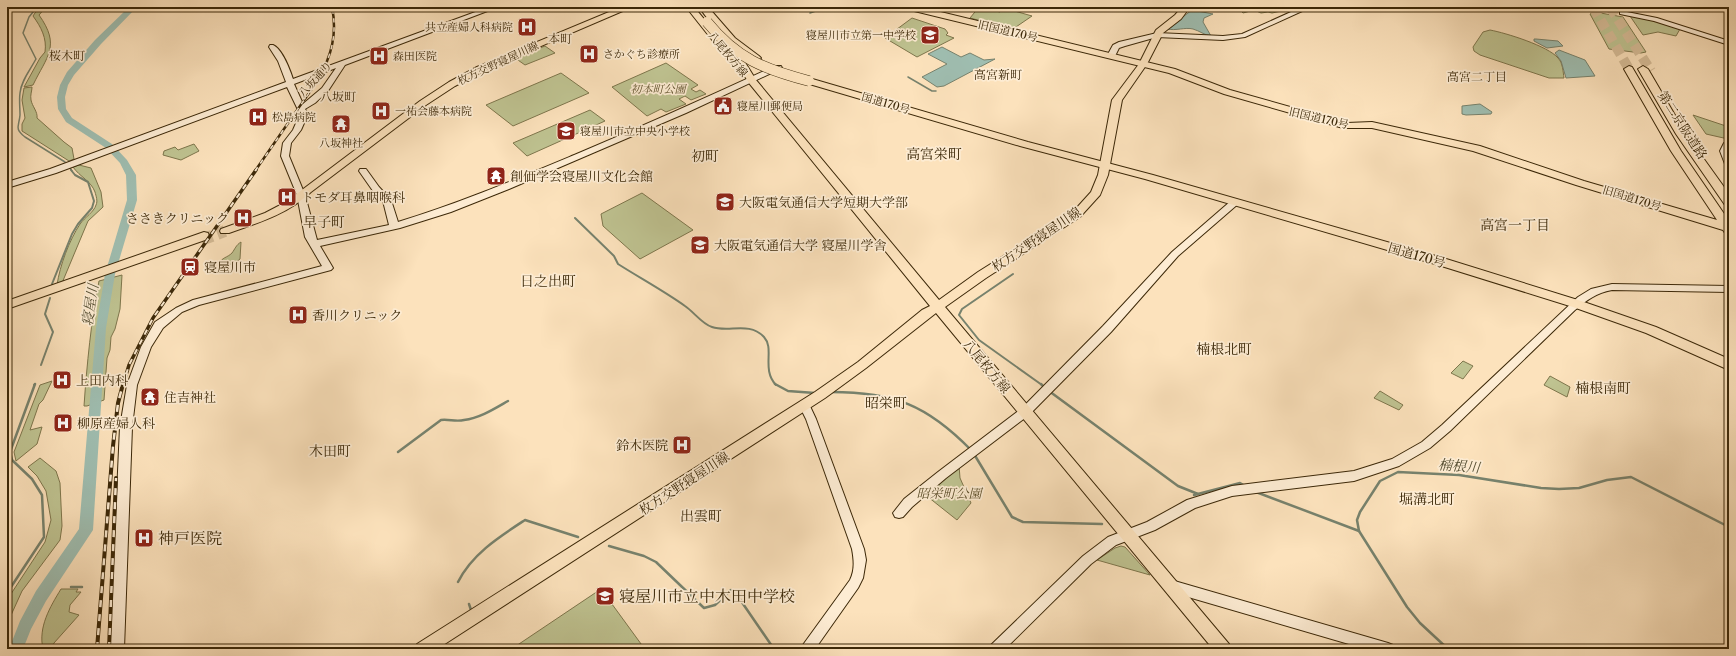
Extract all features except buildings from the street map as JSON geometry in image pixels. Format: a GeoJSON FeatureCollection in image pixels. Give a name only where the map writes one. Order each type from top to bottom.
{"type":"FeatureCollection","features":[{"type":"Feature","properties":{"kind":"highway","name":"国道170号"},"geometry":{"type":"LineString","coordinates":[[696,7],[742,49],[756,58],[778,68],[1047,146],[1102,164]]}},
{"type":"Feature","properties":{"kind":"highway","name":"国道170号"},"geometry":{"type":"LineString","coordinates":[[703,7],[719,38],[731,49],[743,57],[779,73],[1235,202],[1521,286],[1577,304]]}},
{"type":"Feature","properties":{"kind":"highway","name":"旧国道170号"},"geometry":{"type":"LineString","coordinates":[[909,7],[1172,71],[1227,92],[1347,126],[1372,125],[1481,149],[1580,183],[1728,229]]}},
{"type":"Feature","properties":{"kind":"highway","name":"第二京阪道路"},"geometry":{"type":"LineString","coordinates":[[1728,229],[1676,151],[1630,68],[1671,133],[1729,215]]}},
{"type":"Feature","properties":{"kind":"highway","name":"第二京阪道路"},"geometry":{"type":"LineString","coordinates":[[1729,189],[1717,174],[1647,70],[1681,134],[1729,202]]}},
{"type":"Feature","properties":{"kind":"highway"},"geometry":{"type":"LineString","coordinates":[[768,73],[881,105],[933,117]]}},
{"type":"Feature","properties":{"kind":"highway"},"geometry":{"type":"LineString","coordinates":[[1577,304],[1637,318],[1729,357]]}},
{"type":"Feature","properties":{"kind":"highway"},"geometry":{"type":"LineString","coordinates":[[1577,304],[1651,330],[1729,365]]}},
{"type":"Feature","properties":{"kind":"highway"},"geometry":{"type":"LineString","coordinates":[[1577,304],[1729,373]]}},
{"type":"Feature","properties":{"kind":"main road","name":"枚方交野寝屋川線"},"geometry":{"type":"LineString","coordinates":[[225,230],[273,212],[295,201],[423,103],[452,84],[480,69],[628,7]]}},
{"type":"Feature","properties":{"kind":"main road","name":"八尾枚方線"},"geometry":{"type":"LineString","coordinates":[[690,7],[745,75],[752,81]]}},
{"type":"Feature","properties":{"kind":"main road","name":"枚方交野寝屋川線"},"geometry":{"type":"LineString","coordinates":[[436,649],[806,408],[930,319],[937,307],[982,275],[1076,215],[1096,193],[1116,104],[1128,83],[1143,64],[1152,49],[1157,36],[1164,27],[1178,17],[1186,7]]}},
{"type":"Feature","properties":{"kind":"main road","name":"八尾枚方線"},"geometry":{"type":"LineString","coordinates":[[712,23],[752,81],[937,307],[1223,649]]}},
{"type":"Feature","properties":{"kind":"main road"},"geometry":{"type":"LineString","coordinates":[[7,305],[123,267],[203,238]]}},
{"type":"Feature","properties":{"kind":"main road"},"geometry":{"type":"LineString","coordinates":[[7,309],[102,274]]}},
{"type":"Feature","properties":{"kind":"main road","name":"枚方交野寝屋川線"},"geometry":{"type":"LineString","coordinates":[[423,649],[806,408]]}},
{"type":"Feature","properties":{"kind":"street"},"geometry":{"type":"LineString","coordinates":[[7,185],[53,171],[495,7]]}},
{"type":"Feature","properties":{"kind":"street"},"geometry":{"type":"LineString","coordinates":[[1111,56],[1116,47],[1122,44],[1157,36],[1180,35],[1223,38],[1238,37],[1256,31],[1308,7]]}},
{"type":"Feature","properties":{"kind":"street"},"geometry":{"type":"LineString","coordinates":[[1622,13],[1655,19],[1729,43]]}},
{"type":"Feature","properties":{"kind":"street"},"geometry":{"type":"LineString","coordinates":[[273,47],[287,72],[289,83],[295,97],[302,107]]}},
{"type":"Feature","properties":{"kind":"street","name":"八坂通り"},"geometry":{"type":"LineString","coordinates":[[117,649],[126,427],[132,385],[140,363],[153,333],[167,318],[179,310],[196,302],[328,268],[310,237],[301,195],[285,156],[285,149],[287,143],[304,117],[302,107],[310,105],[336,75],[342,64]]}},
{"type":"Feature","properties":{"kind":"street"},"geometry":{"type":"LineString","coordinates":[[314,244],[394,226],[437,214],[752,81],[778,68]]}},
{"type":"Feature","properties":{"kind":"street"},"geometry":{"type":"LineString","coordinates":[[1728,143],[1729,154]]}},
{"type":"Feature","properties":{"kind":"street"},"geometry":{"type":"LineString","coordinates":[[1728,143],[1724,151],[1729,164]]}},
{"type":"Feature","properties":{"kind":"street"},"geometry":{"type":"LineString","coordinates":[[363,171],[376,189],[387,200],[394,226]]}},
{"type":"Feature","properties":{"kind":"street"},"geometry":{"type":"LineString","coordinates":[[899,513],[908,503],[1025,412],[1048,390],[1175,254],[1235,202]]}},
{"type":"Feature","properties":{"kind":"street"},"geometry":{"type":"LineString","coordinates":[[996,649],[1087,560],[1112,541],[1151,526],[1191,504],[1246,488],[1354,476],[1394,463],[1426,445],[1446,428],[1577,304],[1593,291],[1612,287],[1729,289]]}},
{"type":"Feature","properties":{"kind":"street"},"geometry":{"type":"LineString","coordinates":[[806,408],[841,499],[858,549],[860,560],[859,574],[854,584],[807,649]]}},
{"type":"Feature","properties":{"kind":"street"},"geometry":{"type":"LineString","coordinates":[[1171,586],[1388,649]]}},
{"type":"Feature","properties":{"kind":"green space"},"geometry":{"type":"Polygon","coordinates":[[[39,7],[46,7],[39,15],[46,26],[49,35],[50,51],[33,85],[24,87],[40,58],[45,52],[43,33],[33,16],[39,7]]]}},
{"type":"Feature","properties":{"kind":"green space"},"geometry":{"type":"Polygon","coordinates":[[[979,7],[1000,12],[1004,8],[1032,16],[1013,29],[970,18],[979,7]]]}},
{"type":"Feature","properties":{"kind":"green space"},"geometry":{"type":"Polygon","coordinates":[[[1237,7],[1280,7],[1286,10],[1272,13],[1261,13],[1254,10],[1243,13],[1237,7]]]}},
{"type":"Feature","properties":{"kind":"green space"},"geometry":{"type":"Polygon","coordinates":[[[1595,12],[1623,17],[1646,52],[1641,53],[1609,49],[1590,14],[1595,12]]]}},
{"type":"Feature","properties":{"kind":"green space"},"geometry":{"type":"Polygon","coordinates":[[[1630,16],[1656,21],[1680,29],[1676,36],[1658,32],[1643,35],[1630,16]]]}},
{"type":"Feature","properties":{"kind":"green space"},"geometry":{"type":"Polygon","coordinates":[[[912,18],[945,29],[948,33],[946,35],[954,38],[917,57],[885,38],[912,18]]]}},
{"type":"Feature","properties":{"kind":"green space"},"geometry":{"type":"Polygon","coordinates":[[[1490,30],[1526,41],[1553,53],[1561,62],[1564,78],[1549,78],[1480,55],[1474,51],[1473,47],[1483,32],[1490,30]]]}},
{"type":"Feature","properties":{"kind":"green space"},"geometry":{"type":"Polygon","coordinates":[[[545,46],[555,53],[525,65],[515,58],[545,46]]]}},
{"type":"Feature","properties":{"kind":"green space","name":"初本町公園"},"geometry":{"type":"Polygon","coordinates":[[[666,63],[698,85],[691,89],[696,92],[700,90],[706,94],[691,100],[685,96],[679,99],[686,104],[666,112],[661,109],[647,116],[612,87],[666,63]]]}},
{"type":"Feature","properties":{"kind":"green space"},"geometry":{"type":"Polygon","coordinates":[[[561,73],[589,93],[513,126],[486,105],[561,73]]]}},
{"type":"Feature","properties":{"kind":"green space"},"geometry":{"type":"Polygon","coordinates":[[[32,87],[31,100],[37,114],[37,118],[72,148],[74,159],[69,161],[22,131],[22,124],[25,118],[22,100],[24,88],[32,87]]]}},
{"type":"Feature","properties":{"kind":"green space"},"geometry":{"type":"Polygon","coordinates":[[[590,110],[605,121],[527,156],[513,143],[590,110]]]}},
{"type":"Feature","properties":{"kind":"green space"},"geometry":{"type":"Polygon","coordinates":[[[1693,115],[1729,127],[1728,139],[1706,134],[1693,115]]]}},
{"type":"Feature","properties":{"kind":"green space"},"geometry":{"type":"Polygon","coordinates":[[[194,144],[199,151],[181,160],[163,155],[164,151],[175,147],[178,150],[194,144]]]}},
{"type":"Feature","properties":{"kind":"green space"},"geometry":{"type":"Polygon","coordinates":[[[79,165],[91,168],[101,192],[103,207],[88,221],[62,283],[57,285],[63,261],[72,238],[80,224],[95,208],[97,203],[93,188],[73,167],[79,165]]]}},
{"type":"Feature","properties":{"kind":"green space"},"geometry":{"type":"Polygon","coordinates":[[[642,193],[693,230],[640,259],[603,226],[601,214],[642,193]]]}},
{"type":"Feature","properties":{"kind":"green space"},"geometry":{"type":"Polygon","coordinates":[[[241,242],[240,259],[230,264],[219,264],[232,253],[241,242]]]}},
{"type":"Feature","properties":{"kind":"green space"},"geometry":{"type":"Polygon","coordinates":[[[122,275],[120,309],[115,329],[111,337],[110,350],[107,358],[104,400],[84,406],[86,374],[99,281],[122,275]]]}},
{"type":"Feature","properties":{"kind":"green space"},"geometry":{"type":"Polygon","coordinates":[[[1463,361],[1473,366],[1463,379],[1451,373],[1463,361]]]}},
{"type":"Feature","properties":{"kind":"green space"},"geometry":{"type":"Polygon","coordinates":[[[1550,376],[1570,387],[1567,397],[1544,385],[1550,376]]]}},
{"type":"Feature","properties":{"kind":"green space"},"geometry":{"type":"Polygon","coordinates":[[[52,381],[43,400],[39,404],[30,430],[42,427],[37,444],[16,461],[14,452],[40,385],[52,381]]]}},
{"type":"Feature","properties":{"kind":"green space"},"geometry":{"type":"Polygon","coordinates":[[[1380,391],[1403,405],[1399,410],[1374,398],[1380,391]]]}},
{"type":"Feature","properties":{"kind":"green space"},"geometry":{"type":"Polygon","coordinates":[[[40,458],[56,471],[60,483],[62,526],[60,540],[22,591],[7,624],[7,600],[45,542],[51,520],[46,491],[37,476],[28,467],[40,458]]]}},
{"type":"Feature","properties":{"kind":"green space","name":"昭栄町公園"},"geometry":{"type":"Polygon","coordinates":[[[959,465],[960,478],[971,503],[957,520],[923,493],[959,465]]]}},
{"type":"Feature","properties":{"kind":"green space"},"geometry":{"type":"Polygon","coordinates":[[[1121,546],[1125,547],[1150,575],[1097,560],[1115,548],[1121,546]]]}},
{"type":"Feature","properties":{"kind":"green space"},"geometry":{"type":"Polygon","coordinates":[[[61,589],[78,589],[76,592],[81,592],[70,605],[69,612],[79,615],[54,643],[51,649],[43,649],[42,633],[46,618],[61,589]]]}},
{"type":"Feature","properties":{"kind":"green space"},"geometry":{"type":"Polygon","coordinates":[[[601,589],[644,648],[518,649],[516,646],[601,589]]]}},
{"type":"Feature","properties":{"kind":"shaded area"},"geometry":{"type":"Polygon","coordinates":[[[1192,10],[1213,14],[1204,18],[1203,22],[1211,36],[1190,29],[1167,29],[1192,10]]]}},
{"type":"Feature","properties":{"kind":"shaded area"},"geometry":{"type":"Polygon","coordinates":[[[1534,39],[1558,41],[1563,46],[1547,48],[1534,41],[1534,39]]]}},
{"type":"Feature","properties":{"kind":"shaded area"},"geometry":{"type":"Polygon","coordinates":[[[942,47],[961,57],[970,53],[984,60],[995,59],[944,86],[937,87],[922,77],[947,64],[928,54],[942,47]]]}},
{"type":"Feature","properties":{"kind":"shaded area"},"geometry":{"type":"Polygon","coordinates":[[[1559,50],[1585,60],[1595,76],[1566,78],[1561,61],[1555,53],[1559,50]]]}},
{"type":"Feature","properties":{"kind":"shaded area"},"geometry":{"type":"Polygon","coordinates":[[[1480,104],[1492,112],[1491,114],[1462,114],[1462,106],[1480,104]]]}},
{"type":"Feature","properties":{"kind":"waterway"},"geometry":{"type":"LineString","coordinates":[[37,7],[29,17],[23,33],[36,59],[24,80],[21,89],[18,129],[25,137],[65,162]]}},
{"type":"Feature","properties":{"kind":"waterway","name":"寝屋川"},"geometry":{"type":"LineString","coordinates":[[16,649],[25,626],[41,596],[86,530],[101,328],[110,274],[132,200],[131,175],[124,162],[109,146],[69,120],[62,109],[61,97],[64,85],[70,74],[98,42],[133,7]]}},
{"type":"Feature","properties":{"kind":"waterway"},"geometry":{"type":"LineString","coordinates":[[810,13],[827,7]]}},
{"type":"Feature","properties":{"kind":"waterway"},"geometry":{"type":"LineString","coordinates":[[908,77],[932,91],[936,91]]}},
{"type":"Feature","properties":{"kind":"waterway"},"geometry":{"type":"LineString","coordinates":[[52,284],[72,234],[78,224],[92,208],[94,201],[88,182],[75,175],[71,170]]}},
{"type":"Feature","properties":{"kind":"waterway"},"geometry":{"type":"LineString","coordinates":[[575,218],[614,256],[618,264],[677,300],[708,325],[725,329],[745,328],[758,332],[767,342],[769,372],[776,384]]}},
{"type":"Feature","properties":{"kind":"waterway"},"geometry":{"type":"LineString","coordinates":[[1013,274],[962,309],[959,315],[979,340],[1042,385]]}},
{"type":"Feature","properties":{"kind":"waterway"},"geometry":{"type":"LineString","coordinates":[[41,365],[53,332],[45,314],[50,298]]}},
{"type":"Feature","properties":{"kind":"waterway"},"geometry":{"type":"LineString","coordinates":[[7,593],[44,537],[42,495],[32,479],[12,460],[10,452],[35,384],[34,385]]}},
{"type":"Feature","properties":{"kind":"waterway"},"geometry":{"type":"LineString","coordinates":[[776,384],[788,391],[815,393]]}},
{"type":"Feature","properties":{"kind":"waterway"},"geometry":{"type":"LineString","coordinates":[[1049,391],[1178,486],[1198,494]]}},
{"type":"Feature","properties":{"kind":"waterway"},"geometry":{"type":"LineString","coordinates":[[831,392],[873,395],[891,398],[908,404],[939,422],[971,450]]}},
{"type":"Feature","properties":{"kind":"waterway"},"geometry":{"type":"LineString","coordinates":[[398,452],[441,420],[461,421],[470,419],[487,413],[508,401]]}},
{"type":"Feature","properties":{"kind":"waterway"},"geometry":{"type":"LineString","coordinates":[[974,454],[1012,517],[1023,522],[1102,524]]}},
{"type":"Feature","properties":{"kind":"waterway","name":"楠根川"},"geometry":{"type":"LineString","coordinates":[[1359,531],[1357,520],[1360,512],[1380,481],[1398,472],[1459,475],[1541,488],[1559,489],[1579,488],[1607,480],[1631,477],[1729,527]]}},
{"type":"Feature","properties":{"kind":"waterway"},"geometry":{"type":"LineString","coordinates":[[1198,494],[1240,483],[1245,486]]}},
{"type":"Feature","properties":{"kind":"waterway"},"geometry":{"type":"LineString","coordinates":[[1256,492],[1359,531]]}},
{"type":"Feature","properties":{"kind":"waterway"},"geometry":{"type":"LineString","coordinates":[[1194,495],[1198,494]]}},
{"type":"Feature","properties":{"kind":"waterway"},"geometry":{"type":"LineString","coordinates":[[458,582],[478,555],[496,540],[525,520],[578,537]]}},
{"type":"Feature","properties":{"kind":"waterway","name":"楠根川"},"geometry":{"type":"LineString","coordinates":[[1359,531],[1407,607],[1420,623],[1448,649]]}},
{"type":"Feature","properties":{"kind":"waterway"},"geometry":{"type":"LineString","coordinates":[[609,546],[644,556],[656,562],[704,608],[715,605],[731,590]]}},
{"type":"Feature","properties":{"kind":"waterway"},"geometry":{"type":"LineString","coordinates":[[71,587],[82,587]]}},
{"type":"Feature","properties":{"kind":"waterway"},"geometry":{"type":"LineString","coordinates":[[739,598],[774,649]]}},
{"type":"Feature","properties":{"kind":"waterway"},"geometry":{"type":"LineString","coordinates":[[469,604],[471,610]]}},
{"type":"Feature","properties":{"kind":"tunnel"},"geometry":{"type":"LineString","coordinates":[[1593,7],[1629,69]]}},
{"type":"Feature","properties":{"kind":"tunnel"},"geometry":{"type":"LineString","coordinates":[[1610,7],[1651,71]]}},
{"type":"Feature","properties":{"kind":"tunnel"},"geometry":{"type":"LineString","coordinates":[[201,240],[225,231]]}},
{"type":"Feature","properties":{"kind":"railway"},"geometry":{"type":"LineString","coordinates":[[255,171],[320,76],[326,64],[331,51],[333,37],[334,23],[332,7]]}},
{"type":"Feature","properties":{"kind":"railway"},"geometry":{"type":"LineString","coordinates":[[123,385],[129,365],[153,318],[256,170]]}},
{"type":"Feature","properties":{"kind":"railway"},"geometry":{"type":"LineString","coordinates":[[97,649],[113,446],[118,403],[123,384]]}},
{"type":"Feature","properties":{"kind":"railway"},"geometry":{"type":"LineString","coordinates":[[109,649],[116,478]]}},
{"type":"Feature","properties":{"kind":"place","name":"共立産婦人科病院"},"geometry":{"type":"Point","coordinates":[527,27]}},
{"type":"Feature","properties":{"kind":"place","name":"寝屋川市立第一中学校"},"geometry":{"type":"Point","coordinates":[930,35]}},
{"type":"Feature","properties":{"kind":"place","name":"さかぐち診療所"},"geometry":{"type":"Point","coordinates":[589,54]}},
{"type":"Feature","properties":{"kind":"place","name":"森田医院"},"geometry":{"type":"Point","coordinates":[379,56]}},
{"type":"Feature","properties":{"kind":"place","name":"寝屋川郵便局"},"geometry":{"type":"Point","coordinates":[723,106]}},
{"type":"Feature","properties":{"kind":"place","name":"一祐会藤本病院"},"geometry":{"type":"Point","coordinates":[381,111]}},
{"type":"Feature","properties":{"kind":"place","name":"松島病院"},"geometry":{"type":"Point","coordinates":[258,117]}},
{"type":"Feature","properties":{"kind":"place","name":"八坂神社"},"geometry":{"type":"Point","coordinates":[341,124]}},
{"type":"Feature","properties":{"kind":"place","name":"寝屋川市立中央小学校"},"geometry":{"type":"Point","coordinates":[566,131]}},
{"type":"Feature","properties":{"kind":"place","name":"創価学会寝屋川文化会館"},"geometry":{"type":"Point","coordinates":[496,176]}},
{"type":"Feature","properties":{"kind":"place","name":"トモダ耳鼻咽喉科"},"geometry":{"type":"Point","coordinates":[287,197]}},
{"type":"Feature","properties":{"kind":"place","name":"大阪電気通信大学短期大学部"},"geometry":{"type":"Point","coordinates":[725,202]}},
{"type":"Feature","properties":{"kind":"place","name":"ささきクリニック"},"geometry":{"type":"Point","coordinates":[243,218]}},
{"type":"Feature","properties":{"kind":"place","name":"大阪電気通信大学 寝屋川学舎"},"geometry":{"type":"Point","coordinates":[700,245]}},
{"type":"Feature","properties":{"kind":"place","name":"寝屋川市"},"geometry":{"type":"Point","coordinates":[190,267]}},
{"type":"Feature","properties":{"kind":"place","name":"香川クリニック"},"geometry":{"type":"Point","coordinates":[298,315]}},
{"type":"Feature","properties":{"kind":"place","name":"上田内科"},"geometry":{"type":"Point","coordinates":[62,380]}},
{"type":"Feature","properties":{"kind":"place","name":"住吉神社"},"geometry":{"type":"Point","coordinates":[150,397]}},
{"type":"Feature","properties":{"kind":"place","name":"柳原産婦人科"},"geometry":{"type":"Point","coordinates":[63,423]}},
{"type":"Feature","properties":{"kind":"place","name":"鈴木医院"},"geometry":{"type":"Point","coordinates":[682,445]}},
{"type":"Feature","properties":{"kind":"place","name":"神戸医院"},"geometry":{"type":"Point","coordinates":[144,538]}},
{"type":"Feature","properties":{"kind":"place","name":"寝屋川市立中木田中学校"},"geometry":{"type":"Point","coordinates":[605,596]}},
{"type":"Feature","properties":{"kind":"district","name":"本町"},"geometry":{"type":"Point","coordinates":[560,38]}},
{"type":"Feature","properties":{"kind":"district","name":"桜木町"},"geometry":{"type":"Point","coordinates":[67,55]}},
{"type":"Feature","properties":{"kind":"district","name":"高宮新町"},"geometry":{"type":"Point","coordinates":[998,74]}},
{"type":"Feature","properties":{"kind":"district","name":"高宮二丁目"},"geometry":{"type":"Point","coordinates":[1477,76]}},
{"type":"Feature","properties":{"kind":"district","name":"八坂町"},"geometry":{"type":"Point","coordinates":[338,96]}},
{"type":"Feature","properties":{"kind":"district","name":"高宮栄町"},"geometry":{"type":"Point","coordinates":[934,154]}},
{"type":"Feature","properties":{"kind":"district","name":"初町"},"geometry":{"type":"Point","coordinates":[705,156]}},
{"type":"Feature","properties":{"kind":"district","name":"早子町"},"geometry":{"type":"Point","coordinates":[324,222]}},
{"type":"Feature","properties":{"kind":"district","name":"高宮一丁目"},"geometry":{"type":"Point","coordinates":[1515,225]}},
{"type":"Feature","properties":{"kind":"district","name":"日之出町"},"geometry":{"type":"Point","coordinates":[548,281]}},
{"type":"Feature","properties":{"kind":"district","name":"楠根北町"},"geometry":{"type":"Point","coordinates":[1224,349]}},
{"type":"Feature","properties":{"kind":"district","name":"楠根南町"},"geometry":{"type":"Point","coordinates":[1603,388]}},
{"type":"Feature","properties":{"kind":"district","name":"昭栄町"},"geometry":{"type":"Point","coordinates":[886,403]}},
{"type":"Feature","properties":{"kind":"district","name":"木田町"},"geometry":{"type":"Point","coordinates":[330,451]}},
{"type":"Feature","properties":{"kind":"district","name":"堀溝北町"},"geometry":{"type":"Point","coordinates":[1427,499]}},
{"type":"Feature","properties":{"kind":"district","name":"出雲町"},"geometry":{"type":"Point","coordinates":[701,516]}}]}
